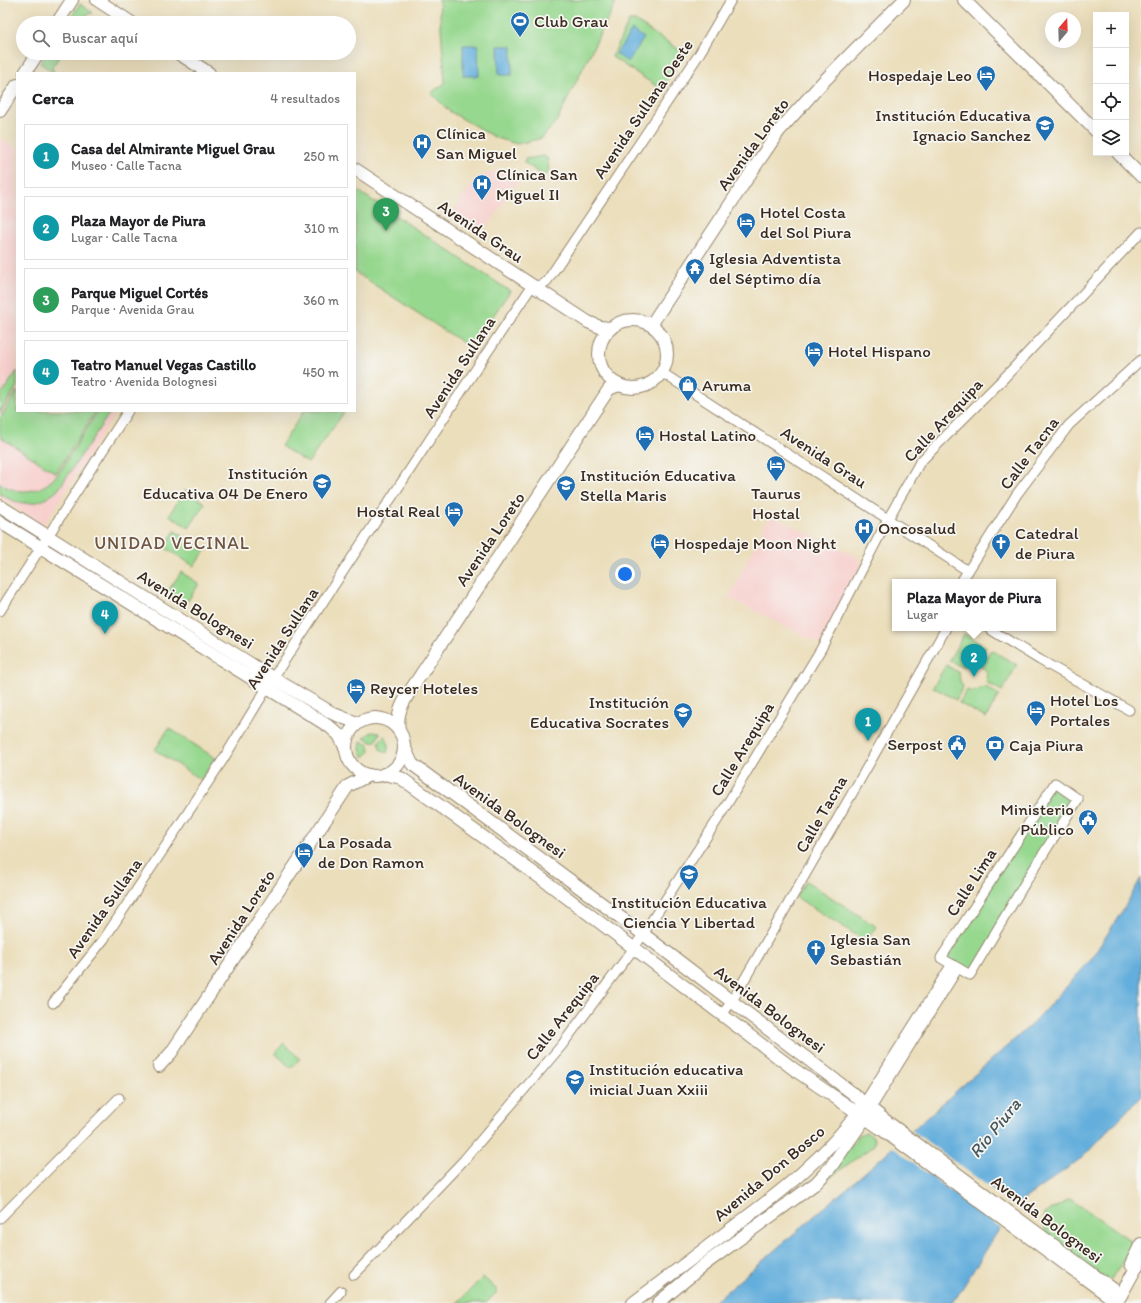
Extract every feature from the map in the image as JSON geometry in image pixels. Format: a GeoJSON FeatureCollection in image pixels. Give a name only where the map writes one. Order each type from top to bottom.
{"type":"FeatureCollection","features":[{"type":"Feature","properties":{"kind":"main road"},"geometry":{"type":"LineString","coordinates":[[62,16],[72,0]]}},
{"type":"Feature","properties":{"kind":"main road"},"geometry":{"type":"LineString","coordinates":[[97,0],[121,16]]}},
{"type":"Feature","properties":{"kind":"main road","name":"Avenida Loreto"},"geometry":{"type":"LineString","coordinates":[[651,325],[780,131],[822,83],[904,0]]}},
{"type":"Feature","properties":{"kind":"main road"},"geometry":{"type":"LineString","coordinates":[[964,0],[1093,129]]}},
{"type":"Feature","properties":{"kind":"main road"},"geometry":{"type":"LineString","coordinates":[[26,72],[33,60]]}},
{"type":"Feature","properties":{"kind":"main road"},"geometry":{"type":"LineString","coordinates":[[189,60],[207,72]]}},
{"type":"Feature","properties":{"kind":"main road"},"geometry":{"type":"LineString","coordinates":[[0,111],[16,87]]}},
{"type":"Feature","properties":{"kind":"main road"},"geometry":{"type":"LineString","coordinates":[[1121,156],[1141,176]]}},
{"type":"Feature","properties":{"kind":"main road","name":"Avenida Grau"},"geometry":{"type":"LineString","coordinates":[[356,170],[588,322],[600,327],[610,328]]}},
{"type":"Feature","properties":{"kind":"main road"},"geometry":{"type":"LineString","coordinates":[[635,319],[651,325],[659,332],[665,341],[667,352],[666,362],[661,372],[647,385],[628,387],[612,384],[603,371],[599,356],[601,341],[610,328],[622,322],[635,319]]}},
{"type":"Feature","properties":{"kind":"main road","name":"Avenida Grau"},"geometry":{"type":"LineString","coordinates":[[588,322],[595,330],[601,341]]}},
{"type":"Feature","properties":{"kind":"main road","name":"Avenida Loreto"},"geometry":{"type":"LineString","coordinates":[[399,709],[612,384]]}},
{"type":"Feature","properties":{"kind":"main road","name":"Avenida Bolognesi"},"geometry":{"type":"LineString","coordinates":[[0,506],[48,535],[270,683],[330,727],[339,735],[345,747]]}},
{"type":"Feature","properties":{"kind":"main road","name":"Avenida Bolognesi"},"geometry":{"type":"LineString","coordinates":[[0,522],[270,683],[334,714],[357,723]]}},
{"type":"Feature","properties":{"kind":"main road"},"geometry":{"type":"LineString","coordinates":[[348,786],[349,760],[345,747],[348,734],[357,723],[372,718],[380,718],[391,715],[399,709]]}},
{"type":"Feature","properties":{"kind":"main road"},"geometry":{"type":"LineString","coordinates":[[349,760],[357,770],[369,775],[384,774],[391,771],[398,764],[404,746],[399,730],[399,709]]}},
{"type":"Feature","properties":{"kind":"main road"},"geometry":{"type":"LineString","coordinates":[[380,718],[387,721],[399,730]]}},
{"type":"Feature","properties":{"kind":"main road","name":"Avenida Bolognesi"},"geometry":{"type":"LineString","coordinates":[[404,746],[412,764],[732,1001],[864,1110],[1116,1299]]}},
{"type":"Feature","properties":{"kind":"main road","name":"Avenida Bolognesi"},"geometry":{"type":"LineString","coordinates":[[384,774],[401,778],[545,880],[795,1070],[864,1110]]}},
{"type":"Feature","properties":{"kind":"main road","name":"Avenida Loreto"},"geometry":{"type":"LineString","coordinates":[[159,1066],[171,1053],[348,786],[369,775]]}},
{"type":"Feature","properties":{"kind":"main road","name":"Avenida Don Bosco"},"geometry":{"type":"LineString","coordinates":[[634,1303],[765,1204],[814,1161],[864,1110]]}},
{"type":"Feature","properties":{"kind":"main road","name":"Avenida Don Bosco"},"geometry":{"type":"LineString","coordinates":[[658,1303],[705,1264],[816,1182],[830,1168],[864,1110]]}},
{"type":"Feature","properties":{"kind":"main road"},"geometry":{"type":"LineString","coordinates":[[1116,1299],[1141,1244]]}},
{"type":"Feature","properties":{"kind":"main road"},"geometry":{"type":"LineString","coordinates":[[1116,1299],[1141,1258]]}},
{"type":"Feature","properties":{"kind":"street","name":"Avenida Sullana Oeste"},"geometry":{"type":"LineString","coordinates":[[532,286],[541,285],[547,282],[698,56],[731,0]]}},
{"type":"Feature","properties":{"kind":"street","name":"Calle Arequipa"},"geometry":{"type":"LineString","coordinates":[[354,1275],[464,1160],[562,1045],[634,948],[718,819],[813,662],[888,519],[920,462],[1011,371],[1141,232]]}},
{"type":"Feature","properties":{"kind":"street","name":"Avenida Sullana"},"geometry":{"type":"LineString","coordinates":[[53,1003],[104,939],[224,758],[270,683],[532,286]]}},
{"type":"Feature","properties":{"kind":"street","name":"Calle Tacna"},"geometry":{"type":"LineString","coordinates":[[963,579],[1017,494],[1070,425],[1141,360]]}},
{"type":"Feature","properties":{"kind":"street","name":"Avenida Grau"},"geometry":{"type":"LineString","coordinates":[[661,372],[968,571]]}},
{"type":"Feature","properties":{"kind":"street"},"geometry":{"type":"LineString","coordinates":[[0,611],[127,412]]}},
{"type":"Feature","properties":{"kind":"street","name":"Calle Tacna"},"geometry":{"type":"LineString","coordinates":[[722,1015],[732,1001],[944,631]]}},
{"type":"Feature","properties":{"kind":"street"},"geometry":{"type":"LineString","coordinates":[[993,631],[1040,660],[1129,710]]}},
{"type":"Feature","properties":{"kind":"street","name":"Calle Lima"},"geometry":{"type":"LineString","coordinates":[[1055,784],[1078,799],[1025,883],[970,975],[955,966],[942,958],[1055,784]]}},
{"type":"Feature","properties":{"kind":"street","name":"Avenida Don Bosco"},"geometry":{"type":"LineString","coordinates":[[864,1110],[955,966]]}},
{"type":"Feature","properties":{"kind":"street"},"geometry":{"type":"LineString","coordinates":[[0,1218],[119,1098]]}},
{"type":"Feature","properties":{"kind":"street"},"geometry":{"type":"LineString","coordinates":[[330,1303],[341,1291]]}},
{"type":"Feature","properties":{"kind":"shaded area"},"geometry":{"type":"Polygon","coordinates":[[[0,138],[16,147],[16,412],[116,412],[46,522],[40,523],[0,498],[0,138]]]}},
{"type":"Feature","properties":{"kind":"shaded area","name":"Clínica San Miguel II"},"geometry":{"type":"Polygon","coordinates":[[[501,170],[512,171],[523,175],[482,234],[451,215],[474,182],[481,176],[501,170]]]}},
{"type":"Feature","properties":{"kind":"shaded area"},"geometry":{"type":"Polygon","coordinates":[[[770,515],[860,558],[861,564],[820,644],[729,598],[770,515]]]}},
{"type":"Feature","properties":{"kind":"green space","name":"Club Grau"},"geometry":{"type":"Polygon","coordinates":[[[439,0],[617,0],[558,119],[542,138],[517,144],[496,138],[449,111],[431,93],[445,83],[439,0]]]}},
{"type":"Feature","properties":{"kind":"green space"},"geometry":{"type":"Polygon","coordinates":[[[80,4],[93,13],[87,14],[86,16],[72,16],[80,4]]]}},
{"type":"Feature","properties":{"kind":"green space"},"geometry":{"type":"Polygon","coordinates":[[[629,21],[635,21],[681,51],[682,58],[661,89],[612,57],[629,21]]]}},
{"type":"Feature","properties":{"kind":"green space"},"geometry":{"type":"Polygon","coordinates":[[[42,60],[57,60],[52,67],[54,72],[40,63],[42,60]]]}},
{"type":"Feature","properties":{"kind":"green space"},"geometry":{"type":"Polygon","coordinates":[[[544,156],[547,158],[549,170],[546,175],[539,173],[524,162],[525,159],[544,156]]]}},
{"type":"Feature","properties":{"kind":"green space"},"geometry":{"type":"Polygon","coordinates":[[[356,190],[510,291],[471,348],[356,273],[356,190]]]}},
{"type":"Feature","properties":{"kind":"green space"},"geometry":{"type":"Polygon","coordinates":[[[16,372],[16,389],[0,413],[0,396],[16,372]]]}},
{"type":"Feature","properties":{"kind":"green space"},"geometry":{"type":"Polygon","coordinates":[[[16,393],[16,412],[95,412],[56,473],[0,437],[0,418],[16,393]]]}},
{"type":"Feature","properties":{"kind":"green space"},"geometry":{"type":"Polygon","coordinates":[[[97,412],[110,412],[58,490],[51,496],[37,502],[23,503],[0,494],[0,483],[6,487],[19,491],[33,490],[46,485],[60,471],[97,412]]]}},
{"type":"Feature","properties":{"kind":"green space"},"geometry":{"type":"Polygon","coordinates":[[[303,412],[344,412],[308,463],[281,446],[303,412]]]}},
{"type":"Feature","properties":{"kind":"green space"},"geometry":{"type":"Polygon","coordinates":[[[185,490],[205,503],[189,528],[169,515],[185,490]]]}},
{"type":"Feature","properties":{"kind":"green space"},"geometry":{"type":"Polygon","coordinates":[[[175,531],[205,551],[194,566],[164,547],[175,531]]]}},
{"type":"Feature","properties":{"kind":"green space"},"geometry":{"type":"Polygon","coordinates":[[[181,572],[199,584],[183,608],[165,596],[181,572]]]}},
{"type":"Feature","properties":{"kind":"green space"},"geometry":{"type":"Polygon","coordinates":[[[964,634],[986,647],[977,663],[969,662],[961,667],[949,660],[964,634]]]}},
{"type":"Feature","properties":{"kind":"green space"},"geometry":{"type":"Polygon","coordinates":[[[991,650],[1017,665],[1002,691],[986,682],[987,673],[981,666],[991,650]]]}},
{"type":"Feature","properties":{"kind":"green space"},"geometry":{"type":"Polygon","coordinates":[[[946,665],[959,673],[960,681],[963,687],[956,700],[933,687],[946,665]]]}},
{"type":"Feature","properties":{"kind":"green space"},"geometry":{"type":"Polygon","coordinates":[[[984,686],[999,695],[986,718],[959,703],[967,690],[976,691],[984,686]]]}},
{"type":"Feature","properties":{"kind":"green space"},"geometry":{"type":"Polygon","coordinates":[[[169,728],[215,758],[201,780],[155,750],[169,728]]]}},
{"type":"Feature","properties":{"kind":"green space"},"geometry":{"type":"Polygon","coordinates":[[[372,732],[380,733],[376,741],[371,742],[364,737],[372,732]]]}},
{"type":"Feature","properties":{"kind":"green space"},"geometry":{"type":"Polygon","coordinates":[[[384,736],[388,744],[387,753],[380,749],[379,742],[384,736]]]}},
{"type":"Feature","properties":{"kind":"green space"},"geometry":{"type":"Polygon","coordinates":[[[361,741],[369,745],[370,751],[364,757],[360,750],[361,741]]]}},
{"type":"Feature","properties":{"kind":"green space"},"geometry":{"type":"Polygon","coordinates":[[[1055,783],[1078,799],[970,975],[941,958],[1055,783]]]}},
{"type":"Feature","properties":{"kind":"green space"},"geometry":{"type":"Polygon","coordinates":[[[806,881],[877,927],[866,941],[796,897],[806,881]]]}},
{"type":"Feature","properties":{"kind":"green space"},"geometry":{"type":"Polygon","coordinates":[[[284,1043],[300,1059],[291,1068],[275,1053],[284,1043]]]}},
{"type":"Feature","properties":{"kind":"green space"},"geometry":{"type":"Polygon","coordinates":[[[866,1132],[872,1135],[875,1140],[873,1146],[825,1181],[859,1135],[866,1132]]]}},
{"type":"Feature","properties":{"kind":"green space"},"geometry":{"type":"Polygon","coordinates":[[[1070,1199],[1130,1240],[1132,1247],[1111,1280],[1103,1279],[1046,1232],[1043,1221],[1044,1214],[1070,1199]]]}},
{"type":"Feature","properties":{"kind":"green space"},"geometry":{"type":"Polygon","coordinates":[[[483,1277],[498,1291],[486,1303],[457,1303],[483,1277]]]}},
{"type":"Feature","properties":{"kind":"water"},"geometry":{"type":"Polygon","coordinates":[[[632,30],[644,38],[628,62],[616,54],[632,30]]]}},
{"type":"Feature","properties":{"kind":"water"},"geometry":{"type":"Polygon","coordinates":[[[463,45],[478,45],[479,76],[463,76],[463,45]]]}},
{"type":"Feature","properties":{"kind":"water"},"geometry":{"type":"Polygon","coordinates":[[[498,46],[512,46],[512,75],[499,75],[498,46]]]}},
{"type":"Feature","properties":{"kind":"water","name":"Río Piura"},"geometry":{"type":"Polygon","coordinates":[[[1141,878],[1141,1096],[1083,1157],[1020,1202],[998,1231],[953,1303],[713,1303],[846,1189],[1033,1023],[1090,961],[1124,908],[1141,878]]]}},
{"type":"Feature","properties":{"kind":"pier"},"geometry":{"type":"Polygon","coordinates":[[[910,1129],[1018,1208],[1002,1229],[891,1146],[910,1129]]]}},
{"type":"Feature","properties":{"kind":"place","name":"Club Grau"},"geometry":{"type":"Point","coordinates":[520,38]}},
{"type":"Feature","properties":{"kind":"place","name":"Hospedaje Leo"},"geometry":{"type":"Point","coordinates":[986,92]}},
{"type":"Feature","properties":{"kind":"place","name":"Institución Educativa Ignacio Sanchez"},"geometry":{"type":"Point","coordinates":[1045,142]}},
{"type":"Feature","properties":{"kind":"place","name":"Clínica San Miguel"},"geometry":{"type":"Point","coordinates":[422,160]}},
{"type":"Feature","properties":{"kind":"place","name":"Clínica San Miguel II"},"geometry":{"type":"Point","coordinates":[482,201]}},
{"type":"Feature","properties":{"kind":"place","name":"Parque Miguel Cortés"},"geometry":{"type":"Point","coordinates":[386,231]}},
{"type":"Feature","properties":{"kind":"place","name":"Hotel Costa del Sol Piura"},"geometry":{"type":"Point","coordinates":[746,239]}},
{"type":"Feature","properties":{"kind":"place","name":"Iglesia Adventista del Séptimo día"},"geometry":{"type":"Point","coordinates":[695,285]}},
{"type":"Feature","properties":{"kind":"place","name":"Hotel Hispano"},"geometry":{"type":"Point","coordinates":[814,368]}},
{"type":"Feature","properties":{"kind":"place","name":"Aruma"},"geometry":{"type":"Point","coordinates":[688,402]}},
{"type":"Feature","properties":{"kind":"place","name":"Hostal Latino"},"geometry":{"type":"Point","coordinates":[645,452]}},
{"type":"Feature","properties":{"kind":"place","name":"Taurus Hostal"},"geometry":{"type":"Point","coordinates":[776,482]}},
{"type":"Feature","properties":{"kind":"place","name":"Institución Educativa 04 De Enero"},"geometry":{"type":"Point","coordinates":[322,500]}},
{"type":"Feature","properties":{"kind":"place","name":"Institución Educativa Stella Maris"},"geometry":{"type":"Point","coordinates":[566,502]}},
{"type":"Feature","properties":{"kind":"place","name":"Hostal Real"},"geometry":{"type":"Point","coordinates":[454,528]}},
{"type":"Feature","properties":{"kind":"place","name":"Oncosalud"},"geometry":{"type":"Point","coordinates":[864,545]}},
{"type":"Feature","properties":{"kind":"place","name":"Hospedaje Moon Night"},"geometry":{"type":"Point","coordinates":[660,560]}},
{"type":"Feature","properties":{"kind":"place","name":"Catedral de Piura"},"geometry":{"type":"Point","coordinates":[1001,560]}},
{"type":"Feature","properties":{"kind":"place","name":"Teatro Manuel Vegas Castillo"},"geometry":{"type":"Point","coordinates":[105,634]}},
{"type":"Feature","properties":{"kind":"place","name":"Plaza Mayor de Piura"},"geometry":{"type":"Point","coordinates":[974,677]}},
{"type":"Feature","properties":{"kind":"place","name":"Reycer Hoteles"},"geometry":{"type":"Point","coordinates":[356,705]}},
{"type":"Feature","properties":{"kind":"place","name":"Hotel Los Portales"},"geometry":{"type":"Point","coordinates":[1036,727]}},
{"type":"Feature","properties":{"kind":"place","name":"Institución Educativa Socrates"},"geometry":{"type":"Point","coordinates":[683,729]}},
{"type":"Feature","properties":{"kind":"place","name":"Casa del Almirante Miguel Grau"},"geometry":{"type":"Point","coordinates":[868,741]}},
{"type":"Feature","properties":{"kind":"place","name":"Serpost"},"geometry":{"type":"Point","coordinates":[957,761]}},
{"type":"Feature","properties":{"kind":"place","name":"Caja Piura"},"geometry":{"type":"Point","coordinates":[995,762]}},
{"type":"Feature","properties":{"kind":"place","name":"Ministerio Público"},"geometry":{"type":"Point","coordinates":[1088,836]}},
{"type":"Feature","properties":{"kind":"place","name":"La Posada de Don Ramon"},"geometry":{"type":"Point","coordinates":[304,869]}},
{"type":"Feature","properties":{"kind":"place","name":"Institución Educativa Ciencia Y Libertad"},"geometry":{"type":"Point","coordinates":[689,891]}},
{"type":"Feature","properties":{"kind":"place","name":"Iglesia San Sebastián"},"geometry":{"type":"Point","coordinates":[816,966]}},
{"type":"Feature","properties":{"kind":"place","name":"Institución educativa inicial Juan Xxiii"},"geometry":{"type":"Point","coordinates":[575,1096]}},
{"type":"Feature","properties":{"kind":"district","name":"UNIDAD VECINAL"},"geometry":{"type":"Point","coordinates":[172,543]}}]}
